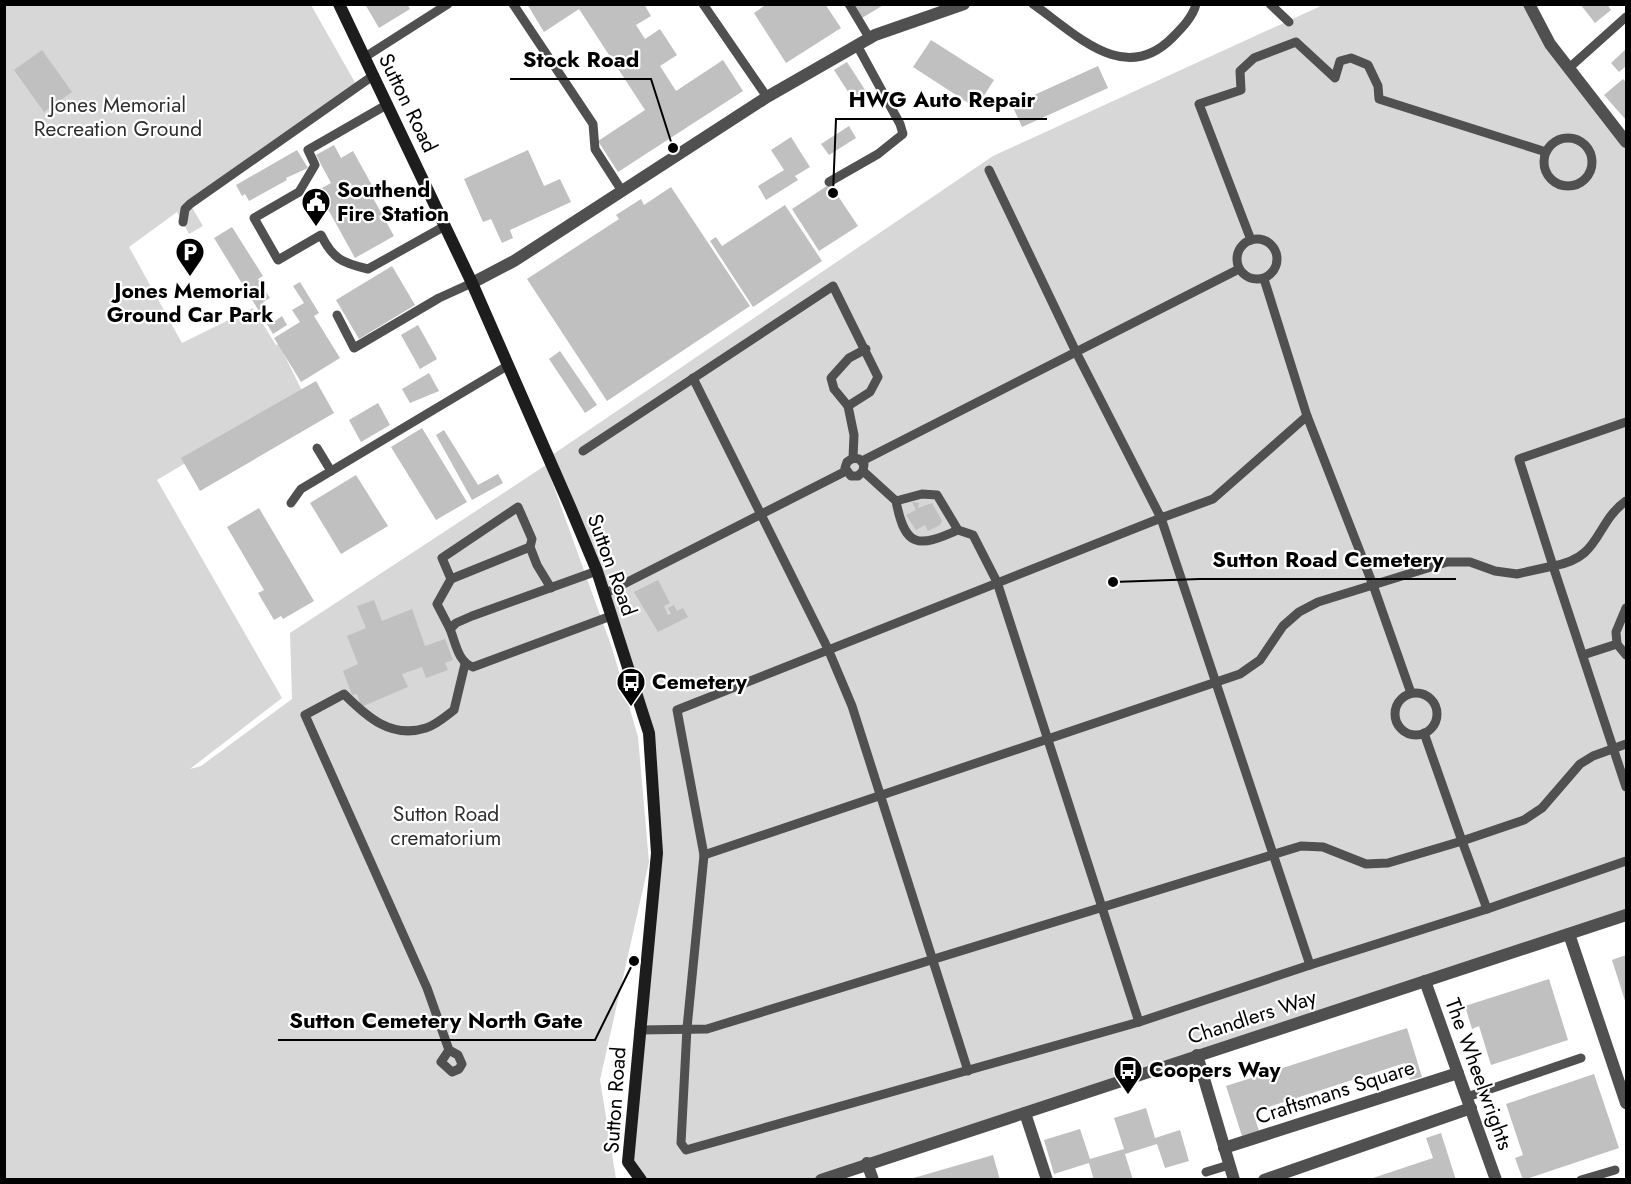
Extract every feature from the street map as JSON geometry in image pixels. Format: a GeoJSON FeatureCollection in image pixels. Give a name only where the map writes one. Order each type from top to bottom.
{"type":"FeatureCollection","features":[{"type":"Feature","properties":{"kind":"street","name":"Sutton Road"},"geometry":{"type":"LineString","coordinates":[[339,4],[472,283],[597,571],[649,733],[657,853],[628,1161],[641,1179]]}},
{"type":"Feature","properties":{"kind":"street"},"geometry":{"type":"LineString","coordinates":[[472,283],[514,261],[766,97],[870,39],[964,4]]}},
{"type":"Feature","properties":{"kind":"street"},"geometry":{"type":"LineString","coordinates":[[1529,4],[1550,44],[1626,142]]}},
{"type":"Feature","properties":{"kind":"street","name":"Chandlers Way"},"geometry":{"type":"LineString","coordinates":[[821,1179],[1626,915]]}},
{"type":"Feature","properties":{"kind":"street"},"geometry":{"type":"LineString","coordinates":[[1569,934],[1624,1090],[1626,1103]]}},
{"type":"Feature","properties":{"kind":"street","name":"The Wheelwrights"},"geometry":{"type":"LineString","coordinates":[[1425,981],[1496,1179]]}},
{"type":"Feature","properties":{"kind":"street"},"geometry":{"type":"LineString","coordinates":[[1197,1055],[1234,1179]]}},
{"type":"Feature","properties":{"kind":"street","name":"Craftsmans Square"},"geometry":{"type":"LineString","coordinates":[[1224,1148],[1458,1073]]}},
{"type":"Feature","properties":{"kind":"street"},"geometry":{"type":"LineString","coordinates":[[1264,1179],[1469,1103]]}},
{"type":"Feature","properties":{"kind":"street"},"geometry":{"type":"LineString","coordinates":[[1025,1113],[1047,1179]]}},
{"type":"Feature","properties":{"kind":"street"},"geometry":{"type":"LineString","coordinates":[[867,1163],[873,1179]]}},
{"type":"Feature","properties":{"kind":"lane"},"geometry":{"type":"LineString","coordinates":[[365,57],[448,4]]}},
{"type":"Feature","properties":{"kind":"lane"},"geometry":{"type":"LineString","coordinates":[[513,4],[592,124],[595,149],[622,191]]}},
{"type":"Feature","properties":{"kind":"lane"},"geometry":{"type":"LineString","coordinates":[[703,4],[766,97]]}},
{"type":"Feature","properties":{"kind":"lane"},"geometry":{"type":"LineString","coordinates":[[849,4],[870,39]]}},
{"type":"Feature","properties":{"kind":"lane"},"geometry":{"type":"LineString","coordinates":[[1033,4],[1105,54],[1137,59],[1150,56],[1163,47],[1183,27],[1196,4]]}},
{"type":"Feature","properties":{"kind":"lane"},"geometry":{"type":"LineString","coordinates":[[1270,4],[1289,22]]}},
{"type":"Feature","properties":{"kind":"lane"},"geometry":{"type":"LineString","coordinates":[[1569,68],[1626,16]]}},
{"type":"Feature","properties":{"kind":"lane"},"geometry":{"type":"LineString","coordinates":[[1251,240],[1199,104],[1241,90],[1240,70],[1254,58],[1296,42],[1335,78],[1340,61],[1351,58],[1368,65],[1378,86],[1379,99],[1546,152]]}},
{"type":"Feature","properties":{"kind":"lane"},"geometry":{"type":"LineString","coordinates":[[829,182],[878,154],[903,134],[900,124],[858,47]]}},
{"type":"Feature","properties":{"kind":"lane"},"geometry":{"type":"LineString","coordinates":[[183,222],[185,209],[190,204],[374,75]]}},
{"type":"Feature","properties":{"kind":"lane"},"geometry":{"type":"LineString","coordinates":[[388,104],[308,150],[315,165],[299,192],[254,218],[278,260],[321,235],[330,252],[345,264],[368,269],[445,226]]}},
{"type":"Feature","properties":{"kind":"lane"},"geometry":{"type":"LineString","coordinates":[[1562,138],[1575,138],[1582,142],[1592,156],[1589,173],[1576,185],[1556,183],[1545,171],[1546,152],[1551,144],[1562,138]]}},
{"type":"Feature","properties":{"kind":"lane"},"geometry":{"type":"LineString","coordinates":[[988,170],[1076,352],[1161,518],[1310,965]]}},
{"type":"Feature","properties":{"kind":"lane"},"geometry":{"type":"LineString","coordinates":[[1251,240],[1266,241],[1275,250],[1276,267],[1264,279],[1253,280],[1239,269],[1238,252],[1251,240]]}},
{"type":"Feature","properties":{"kind":"lane"},"geometry":{"type":"LineString","coordinates":[[846,471],[846,465],[859,463],[1239,269]]}},
{"type":"Feature","properties":{"kind":"lane"},"geometry":{"type":"LineString","coordinates":[[1264,279],[1307,416],[1373,585],[1411,693]]}},
{"type":"Feature","properties":{"kind":"lane"},"geometry":{"type":"LineString","coordinates":[[337,315],[354,348],[439,298],[472,283]]}},
{"type":"Feature","properties":{"kind":"lane"},"geometry":{"type":"LineString","coordinates":[[583,451],[833,286],[878,377],[870,392],[848,406]]}},
{"type":"Feature","properties":{"kind":"lane"},"geometry":{"type":"LineString","coordinates":[[846,471],[855,477],[859,463],[848,406],[834,389],[831,378],[849,358],[866,349]]}},
{"type":"Feature","properties":{"kind":"lane"},"geometry":{"type":"LineString","coordinates":[[291,503],[296,493],[507,366]]}},
{"type":"Feature","properties":{"kind":"lane"},"geometry":{"type":"LineString","coordinates":[[693,378],[828,649],[852,706],[968,1071]]}},
{"type":"Feature","properties":{"kind":"lane"},"geometry":{"type":"LineString","coordinates":[[1307,416],[1213,499],[997,582],[677,710],[704,855],[687,1028],[681,1143],[686,1150],[1140,1022],[1487,909],[1626,861]]}},
{"type":"Feature","properties":{"kind":"lane"},"geometry":{"type":"LineString","coordinates":[[1626,422],[1519,459],[1626,787]]}},
{"type":"Feature","properties":{"kind":"lane"},"geometry":{"type":"LineString","coordinates":[[317,448],[331,471]]}},
{"type":"Feature","properties":{"kind":"lane"},"geometry":{"type":"LineString","coordinates":[[859,463],[896,501],[900,521],[912,539],[918,542],[928,542],[958,530],[973,535],[997,582],[1047,739],[1105,908],[1140,1022]]}},
{"type":"Feature","properties":{"kind":"lane"},"geometry":{"type":"LineString","coordinates":[[604,594],[846,471]]}},
{"type":"Feature","properties":{"kind":"lane"},"geometry":{"type":"LineString","coordinates":[[896,501],[922,494],[937,495],[958,530]]}},
{"type":"Feature","properties":{"kind":"lane"},"geometry":{"type":"LineString","coordinates":[[704,855],[1240,674],[1260,660],[1283,626],[1299,612],[1318,602],[1448,562],[1470,562],[1495,571],[1517,574],[1566,564],[1590,549],[1615,510],[1626,501]]}},
{"type":"Feature","properties":{"kind":"lane"},"geometry":{"type":"LineString","coordinates":[[451,579],[442,558],[518,507],[532,539],[530,547],[537,565],[551,588]]}},
{"type":"Feature","properties":{"kind":"lane"},"geometry":{"type":"LineString","coordinates":[[449,1050],[427,987],[305,715],[344,694],[367,717],[394,732],[427,728],[454,710],[465,664],[438,604],[451,579],[530,547]]}},
{"type":"Feature","properties":{"kind":"lane"},"geometry":{"type":"LineString","coordinates":[[450,629],[456,623],[597,571]]}},
{"type":"Feature","properties":{"kind":"lane"},"geometry":{"type":"LineString","coordinates":[[1626,608],[1616,632],[1617,644],[1626,655]]}},
{"type":"Feature","properties":{"kind":"lane"},"geometry":{"type":"LineString","coordinates":[[465,664],[473,667],[488,663],[611,616]]}},
{"type":"Feature","properties":{"kind":"lane"},"geometry":{"type":"LineString","coordinates":[[1583,656],[1617,644]]}},
{"type":"Feature","properties":{"kind":"lane"},"geometry":{"type":"LineString","coordinates":[[1411,693],[1428,696],[1436,705],[1435,723],[1424,733],[1412,734],[1405,731],[1395,718],[1399,702],[1411,693]]}},
{"type":"Feature","properties":{"kind":"lane"},"geometry":{"type":"LineString","coordinates":[[1424,733],[1487,909]]}},
{"type":"Feature","properties":{"kind":"lane"},"geometry":{"type":"LineString","coordinates":[[639,1030],[707,1029],[931,958],[1105,908],[1301,846],[1323,848],[1366,864],[1388,864],[1524,820],[1542,808],[1580,764],[1593,756],[1626,744]]}},
{"type":"Feature","properties":{"kind":"lane"},"geometry":{"type":"LineString","coordinates":[[1469,1103],[1581,1058]]}},
{"type":"Feature","properties":{"kind":"lane"},"geometry":{"type":"LineString","coordinates":[[1206,1172],[1230,1165]]}},
{"type":"Feature","properties":{"kind":"lane"},"geometry":{"type":"LineString","coordinates":[[1581,1179],[1615,1170]]}},
{"type":"Feature","properties":{"kind":"green space"},"geometry":{"type":"Polygon","coordinates":[[[5,5],[311,5],[357,86],[190,204],[203,226],[189,234],[177,212],[129,247],[182,343],[253,308],[276,345],[279,344],[303,393],[157,480],[282,698],[190,769],[201,766],[292,699],[290,633],[546,465],[612,648],[638,737],[649,862],[600,1080],[616,1179],[5,1180],[5,5]]]}},
{"type":"Feature","properties":{"kind":"green space"},"geometry":{"type":"Polygon","coordinates":[[[1323,5],[1529,5],[1626,142],[1626,915],[821,1179],[641,1179],[628,1162],[657,853],[649,733],[597,571],[549,457],[993,156],[1323,5]]]}},
{"type":"Feature","properties":{"kind":"building"},"geometry":{"type":"Polygon","coordinates":[[[365,4],[407,4],[410,9],[379,28],[365,4]]]}},
{"type":"Feature","properties":{"kind":"building"},"geometry":{"type":"Polygon","coordinates":[[[527,4],[644,4],[651,16],[636,25],[645,39],[660,29],[677,55],[660,66],[676,91],[723,60],[743,91],[618,172],[598,141],[645,110],[579,9],[544,32],[527,4]]]}},
{"type":"Feature","properties":{"kind":"building"},"geometry":{"type":"Polygon","coordinates":[[[767,4],[825,4],[841,28],[786,63],[754,13],[767,4]]]}},
{"type":"Feature","properties":{"kind":"building"},"geometry":{"type":"Polygon","coordinates":[[[854,4],[885,4],[862,18],[854,4]]]}},
{"type":"Feature","properties":{"kind":"building"},"geometry":{"type":"Polygon","coordinates":[[[1580,4],[1607,4],[1611,10],[1595,23],[1580,4]]]}},
{"type":"Feature","properties":{"kind":"building"},"geometry":{"type":"Polygon","coordinates":[[[931,40],[994,80],[976,108],[913,67],[931,40]]]}},
{"type":"Feature","properties":{"kind":"building"},"geometry":{"type":"Polygon","coordinates":[[[1626,49],[1626,66],[1619,72],[1611,63],[1626,49]]]}},
{"type":"Feature","properties":{"kind":"building"},"geometry":{"type":"Polygon","coordinates":[[[42,50],[72,92],[44,112],[14,70],[42,50]]]}},
{"type":"Feature","properties":{"kind":"building"},"geometry":{"type":"Polygon","coordinates":[[[847,62],[867,93],[854,101],[834,70],[847,62]]]}},
{"type":"Feature","properties":{"kind":"building"},"geometry":{"type":"Polygon","coordinates":[[[1098,66],[1108,88],[1022,127],[1012,105],[1098,66]]]}},
{"type":"Feature","properties":{"kind":"building"},"geometry":{"type":"Polygon","coordinates":[[[1623,79],[1626,82],[1626,120],[1604,95],[1623,79]]]}},
{"type":"Feature","properties":{"kind":"building"},"geometry":{"type":"Polygon","coordinates":[[[849,126],[856,138],[829,155],[821,144],[849,126]]]}},
{"type":"Feature","properties":{"kind":"building"},"geometry":{"type":"Polygon","coordinates":[[[791,137],[810,167],[795,176],[798,180],[766,200],[758,186],[784,170],[771,150],[791,137]]]}},
{"type":"Feature","properties":{"kind":"building"},"geometry":{"type":"Polygon","coordinates":[[[334,145],[341,158],[353,151],[373,187],[368,189],[394,236],[355,258],[329,211],[313,219],[302,199],[331,183],[316,155],[334,145]]]}},
{"type":"Feature","properties":{"kind":"building"},"geometry":{"type":"Polygon","coordinates":[[[297,150],[308,168],[286,178],[287,180],[249,201],[245,194],[242,196],[236,185],[297,150]]]}},
{"type":"Feature","properties":{"kind":"building"},"geometry":{"type":"Polygon","coordinates":[[[528,150],[544,186],[560,179],[571,202],[510,230],[513,238],[502,243],[491,219],[483,222],[464,179],[528,150]]]}},
{"type":"Feature","properties":{"kind":"building"},"geometry":{"type":"Polygon","coordinates":[[[830,184],[858,226],[819,251],[792,209],[830,184]]]}},
{"type":"Feature","properties":{"kind":"building"},"geometry":{"type":"Polygon","coordinates":[[[671,187],[750,306],[607,401],[527,279],[619,219],[616,215],[641,199],[644,205],[671,187]]]}},
{"type":"Feature","properties":{"kind":"building"},"geometry":{"type":"Polygon","coordinates":[[[785,205],[822,261],[753,307],[710,241],[716,237],[722,246],[785,205]]]}},
{"type":"Feature","properties":{"kind":"building"},"geometry":{"type":"Polygon","coordinates":[[[232,227],[263,276],[258,279],[270,298],[263,302],[275,321],[282,316],[287,325],[273,334],[214,238],[232,227]]]}},
{"type":"Feature","properties":{"kind":"building"},"geometry":{"type":"Polygon","coordinates":[[[392,266],[415,305],[359,339],[336,300],[392,266]]]}},
{"type":"Feature","properties":{"kind":"building"},"geometry":{"type":"Polygon","coordinates":[[[300,282],[319,313],[314,316],[340,358],[301,382],[274,338],[300,322],[292,310],[304,303],[293,286],[300,282]]]}},
{"type":"Feature","properties":{"kind":"building"},"geometry":{"type":"Polygon","coordinates":[[[418,325],[437,359],[420,369],[401,335],[418,325]]]}},
{"type":"Feature","properties":{"kind":"building"},"geometry":{"type":"Polygon","coordinates":[[[560,351],[597,405],[585,413],[549,359],[560,351]]]}},
{"type":"Feature","properties":{"kind":"building"},"geometry":{"type":"Polygon","coordinates":[[[429,373],[439,391],[410,403],[402,389],[429,373]]]}},
{"type":"Feature","properties":{"kind":"building"},"geometry":{"type":"Polygon","coordinates":[[[316,381],[334,413],[200,491],[181,458],[316,381]]]}},
{"type":"Feature","properties":{"kind":"building"},"geometry":{"type":"Polygon","coordinates":[[[378,403],[390,425],[361,442],[349,420],[378,403]]]}},
{"type":"Feature","properties":{"kind":"building"},"geometry":{"type":"Polygon","coordinates":[[[422,428],[467,502],[436,520],[391,447],[422,428]]]}},
{"type":"Feature","properties":{"kind":"building"},"geometry":{"type":"Polygon","coordinates":[[[444,430],[478,485],[498,474],[503,483],[472,500],[436,435],[444,430]]]}},
{"type":"Feature","properties":{"kind":"building"},"geometry":{"type":"Polygon","coordinates":[[[356,475],[388,526],[341,554],[310,503],[356,475]]]}},
{"type":"Feature","properties":{"kind":"building"},"geometry":{"type":"Polygon","coordinates":[[[912,502],[919,503],[918,508],[932,503],[942,521],[940,525],[928,531],[925,525],[916,530],[906,515],[916,510],[912,502]]]}},
{"type":"Feature","properties":{"kind":"building"},"geometry":{"type":"Polygon","coordinates":[[[259,508],[314,601],[283,619],[281,616],[274,620],[258,593],[264,590],[227,527],[259,508]]]}},
{"type":"Feature","properties":{"kind":"building"},"geometry":{"type":"Polygon","coordinates":[[[658,580],[670,603],[664,606],[668,615],[671,614],[668,608],[674,605],[677,611],[683,608],[688,617],[658,632],[634,592],[658,580]]]}},
{"type":"Feature","properties":{"kind":"building"},"geometry":{"type":"Polygon","coordinates":[[[374,600],[382,621],[412,609],[425,646],[445,639],[453,660],[445,663],[448,670],[426,678],[422,667],[402,674],[408,687],[361,707],[357,694],[352,695],[343,671],[358,664],[347,636],[366,628],[357,606],[374,600]]]}},
{"type":"Feature","properties":{"kind":"building"},"geometry":{"type":"Polygon","coordinates":[[[1626,955],[1626,1004],[1612,960],[1626,955]]]}},
{"type":"Feature","properties":{"kind":"building"},"geometry":{"type":"Polygon","coordinates":[[[1549,979],[1568,1040],[1491,1065],[1479,1026],[1472,1029],[1465,1006],[1549,979]]]}},
{"type":"Feature","properties":{"kind":"building"},"geometry":{"type":"Polygon","coordinates":[[[1407,1028],[1422,1077],[1410,1080],[1405,1063],[1253,1112],[1259,1131],[1242,1136],[1226,1086],[1407,1028]]]}},
{"type":"Feature","properties":{"kind":"building"},"geometry":{"type":"Polygon","coordinates":[[[1594,1074],[1619,1148],[1523,1180],[1515,1158],[1523,1155],[1506,1104],[1594,1074]]]}},
{"type":"Feature","properties":{"kind":"building"},"geometry":{"type":"Polygon","coordinates":[[[1146,1108],[1155,1138],[1180,1130],[1189,1161],[1165,1168],[1157,1144],[1125,1154],[1133,1180],[1094,1180],[1089,1163],[1054,1174],[1044,1140],[1080,1129],[1090,1159],[1124,1149],[1114,1118],[1146,1108]]]}},
{"type":"Feature","properties":{"kind":"building"},"geometry":{"type":"Polygon","coordinates":[[[1441,1133],[1456,1180],[1367,1180],[1433,1158],[1426,1138],[1441,1133]]]}},
{"type":"Feature","properties":{"kind":"building"},"geometry":{"type":"Polygon","coordinates":[[[993,1155],[1000,1180],[910,1180],[910,1179],[993,1155]]]}},
{"type":"Feature","properties":{"kind":"place","name":"Stock Road"},"geometry":{"type":"Point","coordinates":[673,148]}},
{"type":"Feature","properties":{"kind":"place","name":"HWG Auto Repair"},"geometry":{"type":"Point","coordinates":[833,193]}},
{"type":"Feature","properties":{"kind":"place","name":"Southend Fire Station"},"geometry":{"type":"Point","coordinates":[316,228]}},
{"type":"Feature","properties":{"kind":"place","name":"Jones Memorial Ground Car Park"},"geometry":{"type":"Point","coordinates":[190,278]}},
{"type":"Feature","properties":{"kind":"place","name":"Sutton Road Cemetery"},"geometry":{"type":"Point","coordinates":[1113,582]}},
{"type":"Feature","properties":{"kind":"place","name":"Cemetery"},"geometry":{"type":"Point","coordinates":[631,708]}},
{"type":"Feature","properties":{"kind":"place","name":"Sutton Cemetery North Gate"},"geometry":{"type":"Point","coordinates":[634,961]}},
{"type":"Feature","properties":{"kind":"place","name":"Coopers Way"},"geometry":{"type":"Point","coordinates":[1128,1096]}},
{"type":"Feature","properties":{"kind":"park label","name":"Jones Memorial Recreation Ground"},"geometry":{"type":"Point","coordinates":[118,117]}},
{"type":"Feature","properties":{"kind":"park label","name":"Sutton Road crematorium"},"geometry":{"type":"Point","coordinates":[446,826]}}]}
